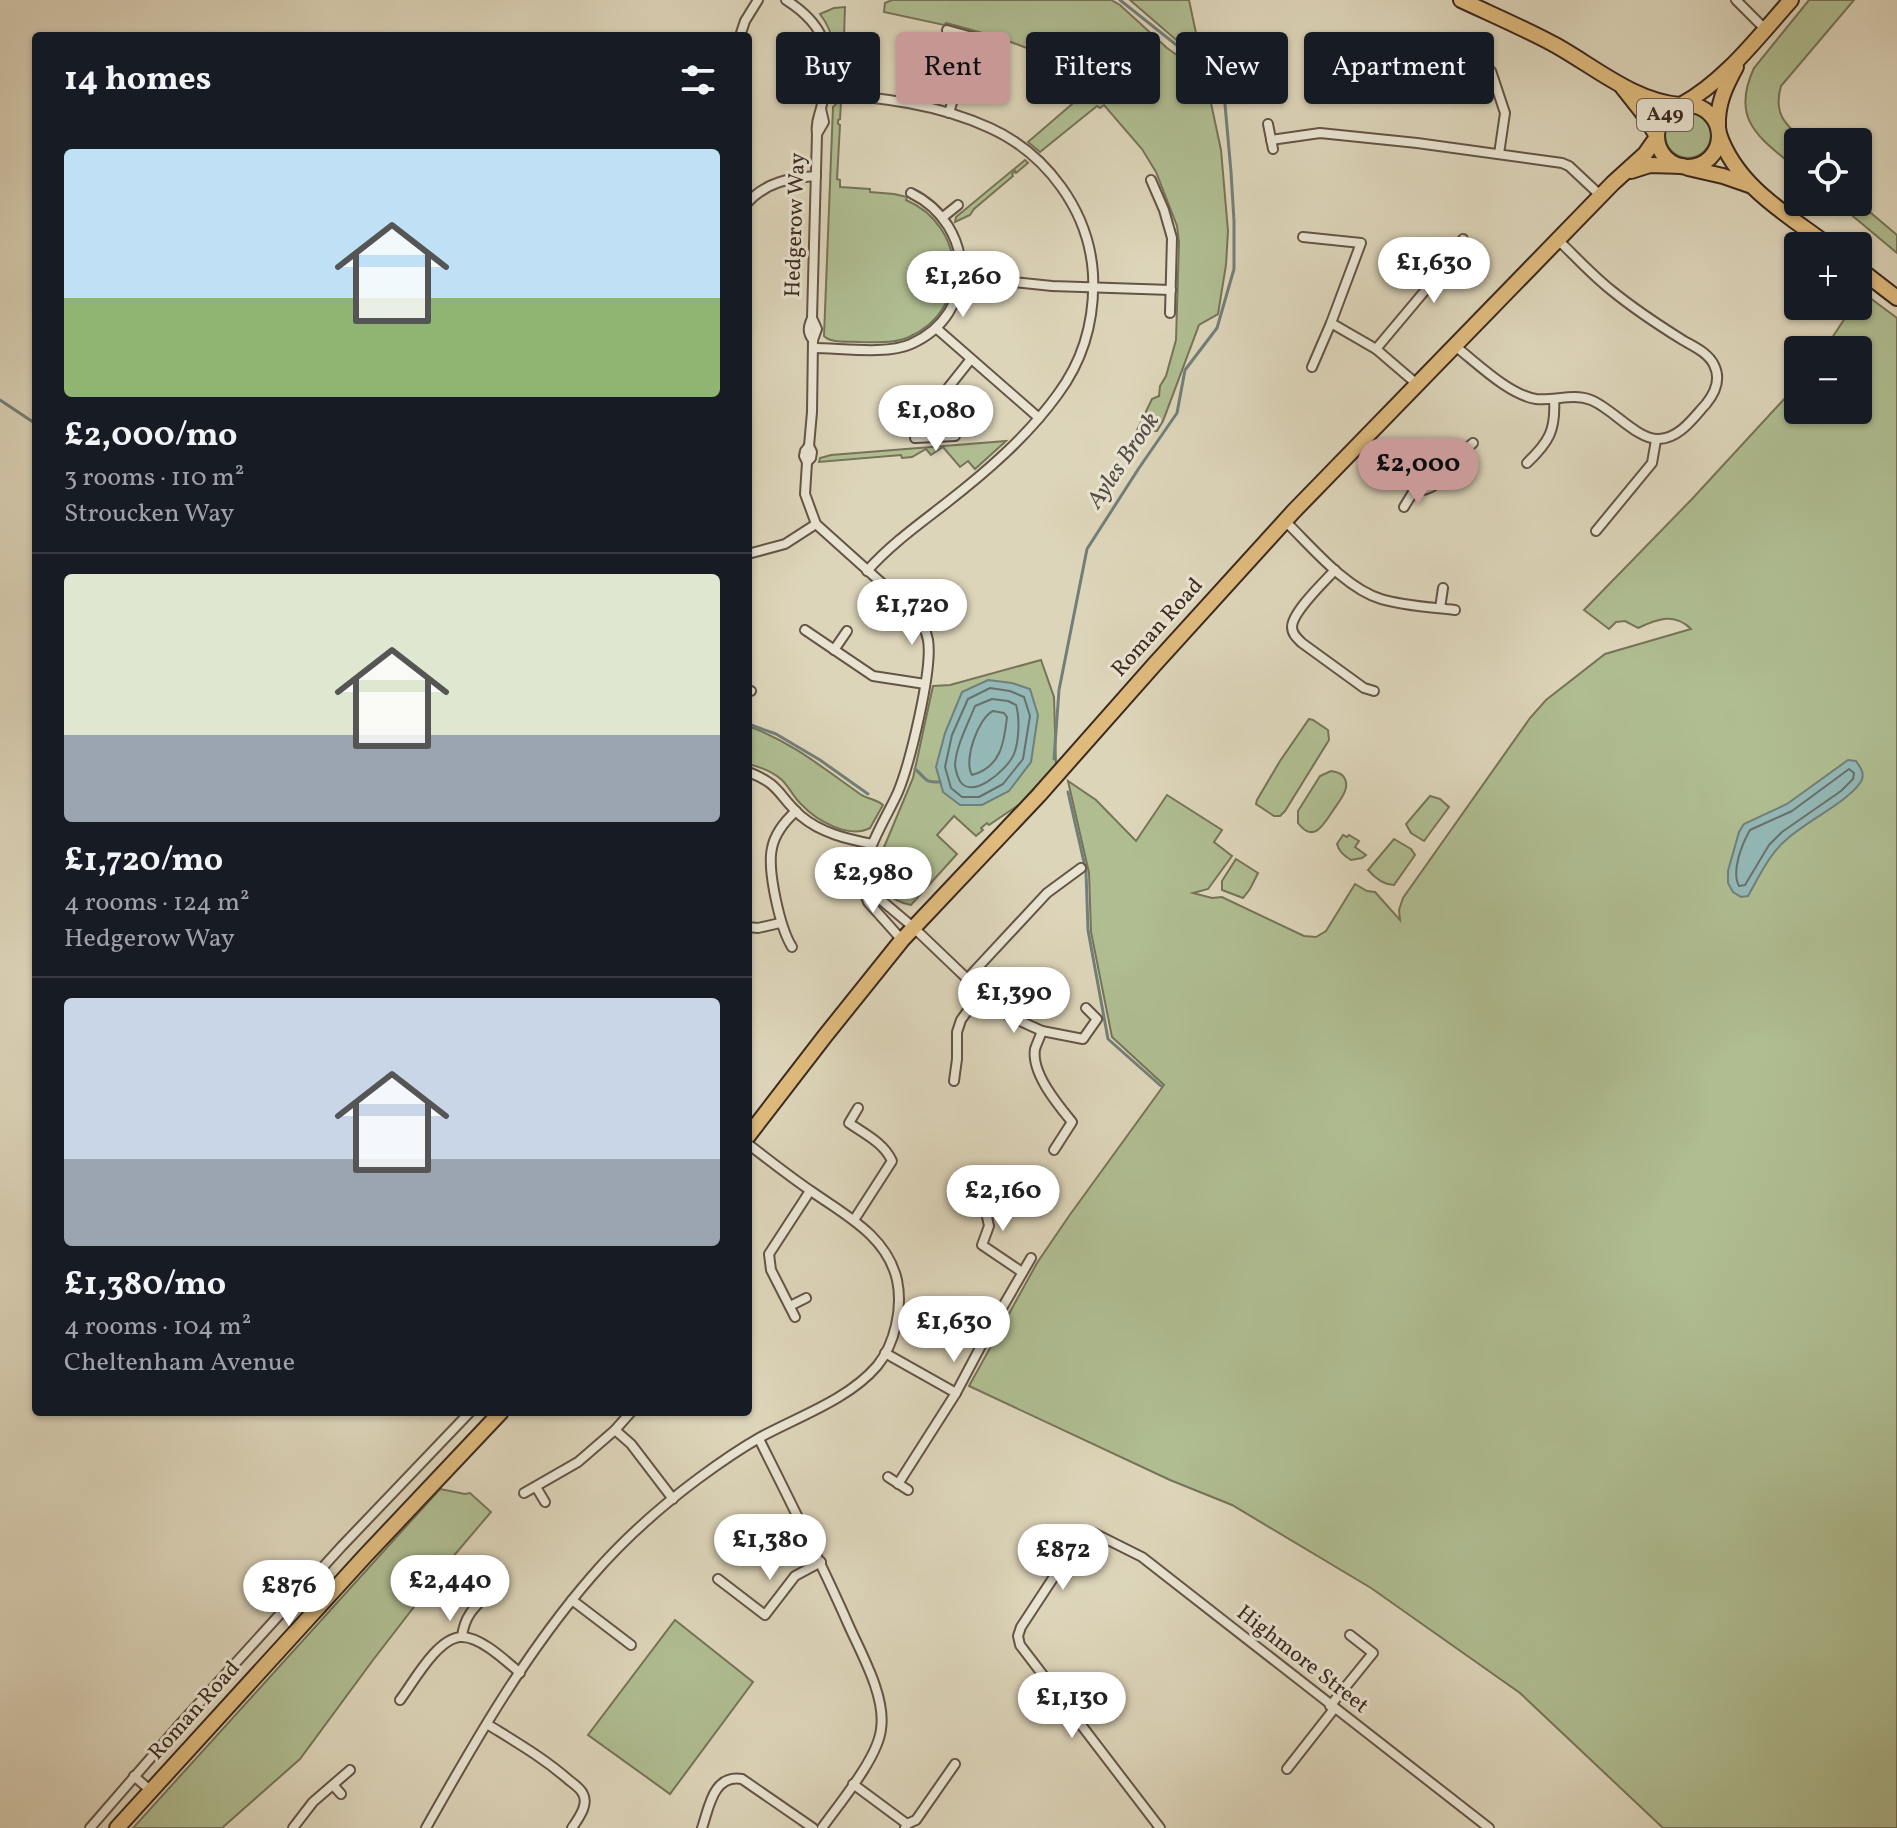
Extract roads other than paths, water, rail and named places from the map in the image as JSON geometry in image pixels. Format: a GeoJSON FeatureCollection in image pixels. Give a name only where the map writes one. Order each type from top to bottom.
{"type":"FeatureCollection","features":[{"type":"Feature","properties":{"kind":"main road","name":"A49"},"geometry":{"type":"LineString","coordinates":[[1461,0],[1539,36],[1620,85],[1659,102],[1705,109],[1713,116],[1728,156],[1749,185],[1811,232]]}},
{"type":"Feature","properties":{"kind":"main road"},"geometry":{"type":"LineString","coordinates":[[1680,105],[1706,89],[1741,56],[1791,0]]}},
{"type":"Feature","properties":{"kind":"main road"},"geometry":{"type":"LineString","coordinates":[[1718,130],[1720,101],[1741,56]]}},
{"type":"Feature","properties":{"kind":"main road","name":"A49"},"geometry":{"type":"LineString","coordinates":[[1620,85],[1642,112],[1667,158],[1683,166],[1749,185]]}},
{"type":"Feature","properties":{"kind":"main road","name":"A49"},"geometry":{"type":"LineString","coordinates":[[1657,137],[1663,116],[1680,105]]}},
{"type":"Feature","properties":{"kind":"main road","name":"A49"},"geometry":{"type":"LineString","coordinates":[[1683,166],[1704,163],[1712,156],[1717,147],[1718,130]]}},
{"type":"Feature","properties":{"kind":"main road","name":"Roman Road"},"geometry":{"type":"LineString","coordinates":[[752,1131],[913,927],[1053,779],[1285,521],[1648,151],[1657,137]]}},
{"type":"Feature","properties":{"kind":"main road"},"geometry":{"type":"LineString","coordinates":[[1627,172],[1650,165],[1683,166]]}},
{"type":"Feature","properties":{"kind":"main road"},"geometry":{"type":"LineString","coordinates":[[1872,279],[1897,298]]}},
{"type":"Feature","properties":{"kind":"main road","name":"Roman Road"},"geometry":{"type":"LineString","coordinates":[[117,1828],[497,1416]]}},
{"type":"Feature","properties":{"kind":"street"},"geometry":{"type":"LineString","coordinates":[[741,32],[758,0]]}},
{"type":"Feature","properties":{"kind":"street","name":"Hedgerow Way"},"geometry":{"type":"LineString","coordinates":[[786,0],[810,17],[820,32]]}},
{"type":"Feature","properties":{"kind":"street"},"geometry":{"type":"LineString","coordinates":[[1736,0],[1765,29]]}},
{"type":"Feature","properties":{"kind":"street"},"geometry":{"type":"LineString","coordinates":[[947,30],[954,32]]}},
{"type":"Feature","properties":{"kind":"street"},"geometry":{"type":"LineString","coordinates":[[1494,80],[1505,113],[1499,154]]}},
{"type":"Feature","properties":{"kind":"street"},"geometry":{"type":"LineString","coordinates":[[867,571],[892,545],[1010,448],[1058,395],[1080,356],[1088,332],[1094,288],[1092,258],[1074,205],[1057,179],[1036,159],[1007,137],[982,124],[949,113],[880,99]]}},
{"type":"Feature","properties":{"kind":"street","name":"Hedgerow Way"},"geometry":{"type":"LineString","coordinates":[[816,524],[805,494],[807,462],[804,456],[809,446],[813,344],[817,329],[812,318],[817,134],[824,122],[822,104]]}},
{"type":"Feature","properties":{"kind":"street"},"geometry":{"type":"LineString","coordinates":[[949,113],[952,104]]}},
{"type":"Feature","properties":{"kind":"street"},"geometry":{"type":"LineString","coordinates":[[1268,124],[1272,144],[1320,133],[1562,163],[1601,196]]}},
{"type":"Feature","properties":{"kind":"street"},"geometry":{"type":"LineString","coordinates":[[752,198],[769,185],[796,177],[816,176]]}},
{"type":"Feature","properties":{"kind":"street"},"geometry":{"type":"LineString","coordinates":[[1151,180],[1172,238],[1170,313]]}},
{"type":"Feature","properties":{"kind":"street"},"geometry":{"type":"LineString","coordinates":[[813,344],[895,349],[909,345],[936,328],[955,301],[960,275],[957,242],[943,217],[911,193]]}},
{"type":"Feature","properties":{"kind":"street"},"geometry":{"type":"LineString","coordinates":[[943,217],[958,205]]}},
{"type":"Feature","properties":{"kind":"street"},"geometry":{"type":"LineString","coordinates":[[1303,237],[1361,243],[1312,367]]}},
{"type":"Feature","properties":{"kind":"street"},"geometry":{"type":"LineString","coordinates":[[1376,349],[1449,262],[1463,239]]}},
{"type":"Feature","properties":{"kind":"street"},"geometry":{"type":"LineString","coordinates":[[1455,346],[1518,393],[1534,399],[1589,399],[1656,440],[1682,431],[1716,390],[1713,363],[1707,355],[1659,326],[1610,289],[1558,240]]}},
{"type":"Feature","properties":{"kind":"street"},"geometry":{"type":"LineString","coordinates":[[1004,281],[1171,290]]}},
{"type":"Feature","properties":{"kind":"street"},"geometry":{"type":"LineString","coordinates":[[1331,323],[1376,349],[1418,385]]}},
{"type":"Feature","properties":{"kind":"street"},"geometry":{"type":"LineString","coordinates":[[936,328],[1039,418]]}},
{"type":"Feature","properties":{"kind":"street"},"geometry":{"type":"LineString","coordinates":[[940,437],[940,398],[971,359]]}},
{"type":"Feature","properties":{"kind":"street"},"geometry":{"type":"LineString","coordinates":[[1527,463],[1544,447],[1552,432],[1554,399]]}},
{"type":"Feature","properties":{"kind":"street"},"geometry":{"type":"LineString","coordinates":[[915,438],[955,436]]}},
{"type":"Feature","properties":{"kind":"street"},"geometry":{"type":"LineString","coordinates":[[1365,440],[1415,489],[1421,490],[1435,485],[1462,451],[1473,443]]}},
{"type":"Feature","properties":{"kind":"street"},"geometry":{"type":"LineString","coordinates":[[1596,531],[1652,463],[1656,440]]}},
{"type":"Feature","properties":{"kind":"street"},"geometry":{"type":"LineString","coordinates":[[1404,507],[1415,489]]}},
{"type":"Feature","properties":{"kind":"street"},"geometry":{"type":"LineString","coordinates":[[1285,521],[1335,570],[1378,598],[1455,610]]}},
{"type":"Feature","properties":{"kind":"street"},"geometry":{"type":"LineString","coordinates":[[752,553],[785,544],[816,524],[905,603],[925,630],[929,650],[925,684],[905,773],[867,857],[863,888],[868,902],[902,940]]}},
{"type":"Feature","properties":{"kind":"street"},"geometry":{"type":"LineString","coordinates":[[1335,570],[1295,617],[1292,629],[1302,643],[1364,688],[1374,691]]}},
{"type":"Feature","properties":{"kind":"street"},"geometry":{"type":"LineString","coordinates":[[1440,608],[1443,588]]}},
{"type":"Feature","properties":{"kind":"street"},"geometry":{"type":"LineString","coordinates":[[805,630],[873,676],[925,684]]}},
{"type":"Feature","properties":{"kind":"street"},"geometry":{"type":"LineString","coordinates":[[834,650],[847,631]]}},
{"type":"Feature","properties":{"kind":"street"},"geometry":{"type":"LineString","coordinates":[[752,774],[776,786],[796,811],[821,829],[872,844]]}},
{"type":"Feature","properties":{"kind":"street"},"geometry":{"type":"LineString","coordinates":[[792,947],[780,923],[771,850],[775,836],[796,811]]}},
{"type":"Feature","properties":{"kind":"street"},"geometry":{"type":"LineString","coordinates":[[967,979],[1047,893],[1081,868]]}},
{"type":"Feature","properties":{"kind":"street"},"geometry":{"type":"LineString","coordinates":[[865,872],[881,900],[1009,1016],[1042,1031],[1083,1039],[1097,1019],[1086,1008]]}},
{"type":"Feature","properties":{"kind":"street"},"geometry":{"type":"LineString","coordinates":[[752,927],[780,923]]}},
{"type":"Feature","properties":{"kind":"street"},"geometry":{"type":"LineString","coordinates":[[954,1081],[957,1032],[961,1020],[981,992]]}},
{"type":"Feature","properties":{"kind":"street"},"geometry":{"type":"LineString","coordinates":[[1042,1031],[1035,1051],[1039,1072],[1051,1096],[1072,1122],[1054,1150]]}},
{"type":"Feature","properties":{"kind":"street"},"geometry":{"type":"LineString","coordinates":[[854,1220],[892,1161],[882,1146],[849,1123],[858,1108]]}},
{"type":"Feature","properties":{"kind":"street"},"geometry":{"type":"LineString","coordinates":[[426,1828],[520,1673],[572,1600],[608,1558],[703,1475],[759,1439],[854,1386],[868,1375],[885,1353],[896,1323],[898,1295],[893,1268],[879,1242],[854,1220],[752,1147]]}},
{"type":"Feature","properties":{"kind":"street"},"geometry":{"type":"LineString","coordinates":[[991,1187],[986,1202],[989,1226],[982,1245],[1022,1272]]}},
{"type":"Feature","properties":{"kind":"street"},"geometry":{"type":"LineString","coordinates":[[795,1317],[771,1270],[769,1254],[810,1191]]}},
{"type":"Feature","properties":{"kind":"street"},"geometry":{"type":"LineString","coordinates":[[898,1484],[956,1393],[1031,1258]]}},
{"type":"Feature","properties":{"kind":"street"},"geometry":{"type":"LineString","coordinates":[[790,1306],[806,1298]]}},
{"type":"Feature","properties":{"kind":"street"},"geometry":{"type":"LineString","coordinates":[[885,1353],[956,1393]]}},
{"type":"Feature","properties":{"kind":"street","name":"Roman Road"},"geometry":{"type":"LineString","coordinates":[[90,1828],[342,1546],[466,1416]]}},
{"type":"Feature","properties":{"kind":"street"},"geometry":{"type":"LineString","coordinates":[[524,1493],[578,1462],[627,1416]]}},
{"type":"Feature","properties":{"kind":"street"},"geometry":{"type":"LineString","coordinates":[[615,1430],[631,1444],[673,1499]]}},
{"type":"Feature","properties":{"kind":"street"},"geometry":{"type":"LineString","coordinates":[[759,1439],[821,1562],[862,1653],[878,1695],[882,1716],[881,1733],[874,1751],[822,1828]]}},
{"type":"Feature","properties":{"kind":"street"},"geometry":{"type":"LineString","coordinates":[[888,1477],[908,1490]]}},
{"type":"Feature","properties":{"kind":"street"},"geometry":{"type":"LineString","coordinates":[[536,1487],[545,1502]]}},
{"type":"Feature","properties":{"kind":"street","name":"Highmore Street"},"geometry":{"type":"LineString","coordinates":[[1160,1828],[1020,1645],[1018,1636],[1021,1627],[1080,1537],[1087,1532],[1142,1557],[1489,1828]]}},
{"type":"Feature","properties":{"kind":"street"},"geometry":{"type":"LineString","coordinates":[[718,1579],[765,1615],[795,1576],[821,1562]]}},
{"type":"Feature","properties":{"kind":"street"},"geometry":{"type":"LineString","coordinates":[[462,1637],[467,1616],[488,1594]]}},
{"type":"Feature","properties":{"kind":"street"},"geometry":{"type":"LineString","coordinates":[[572,1600],[631,1645]]}},
{"type":"Feature","properties":{"kind":"street"},"geometry":{"type":"LineString","coordinates":[[1287,1769],[1373,1653],[1350,1635]]}},
{"type":"Feature","properties":{"kind":"street"},"geometry":{"type":"LineString","coordinates":[[400,1700],[436,1652],[452,1639],[472,1639],[492,1650],[520,1673]]}},
{"type":"Feature","properties":{"kind":"street"},"geometry":{"type":"LineString","coordinates":[[487,1724],[533,1752],[582,1792],[585,1803],[572,1828]]}},
{"type":"Feature","properties":{"kind":"street"},"geometry":{"type":"LineString","coordinates":[[853,1784],[906,1826],[916,1820],[955,1764]]}},
{"type":"Feature","properties":{"kind":"street"},"geometry":{"type":"LineString","coordinates":[[293,1828],[305,1811],[350,1770]]}},
{"type":"Feature","properties":{"kind":"street"},"geometry":{"type":"LineString","coordinates":[[134,1776],[151,1791]]}},
{"type":"Feature","properties":{"kind":"street"},"geometry":{"type":"LineString","coordinates":[[702,1828],[707,1808],[717,1789],[733,1777],[742,1779],[813,1828]]}},
{"type":"Feature","properties":{"kind":"street"},"geometry":{"type":"LineString","coordinates":[[333,1785],[341,1794]]}},
{"type":"Feature","properties":{"kind":"water"},"geometry":{"type":"Polygon","coordinates":[[[988,680],[1030,689],[1038,715],[1031,762],[1009,791],[982,805],[960,805],[943,792],[936,767],[945,733],[962,692],[988,680]]]}},
{"type":"Feature","properties":{"kind":"water"},"geometry":{"type":"Polygon","coordinates":[[[1848,760],[1856,761],[1863,774],[1854,790],[1794,833],[1774,852],[1748,896],[1741,897],[1733,892],[1728,883],[1728,871],[1744,824],[1787,804],[1848,760]]]}},
{"type":"Feature","properties":{"kind":"waterway","name":"Ayles Brook"},"geometry":{"type":"LineString","coordinates":[[1054,759],[1059,690],[1087,549],[1177,413],[1185,370],[1217,328],[1234,269],[1234,221],[1223,82],[1120,0]]}},
{"type":"Feature","properties":{"kind":"waterway"},"geometry":{"type":"LineString","coordinates":[[0,400],[32,421]]}},
{"type":"Feature","properties":{"kind":"waterway"},"geometry":{"type":"LineString","coordinates":[[752,725],[776,734],[820,760],[868,794]]}},
{"type":"Feature","properties":{"kind":"waterway"},"geometry":{"type":"LineString","coordinates":[[915,769],[928,781],[940,782]]}},
{"type":"Feature","properties":{"kind":"waterway","name":"Ayles Brook"},"geometry":{"type":"LineString","coordinates":[[1068,792],[1086,871],[1088,930],[1108,1039],[1161,1086]]}}]}
